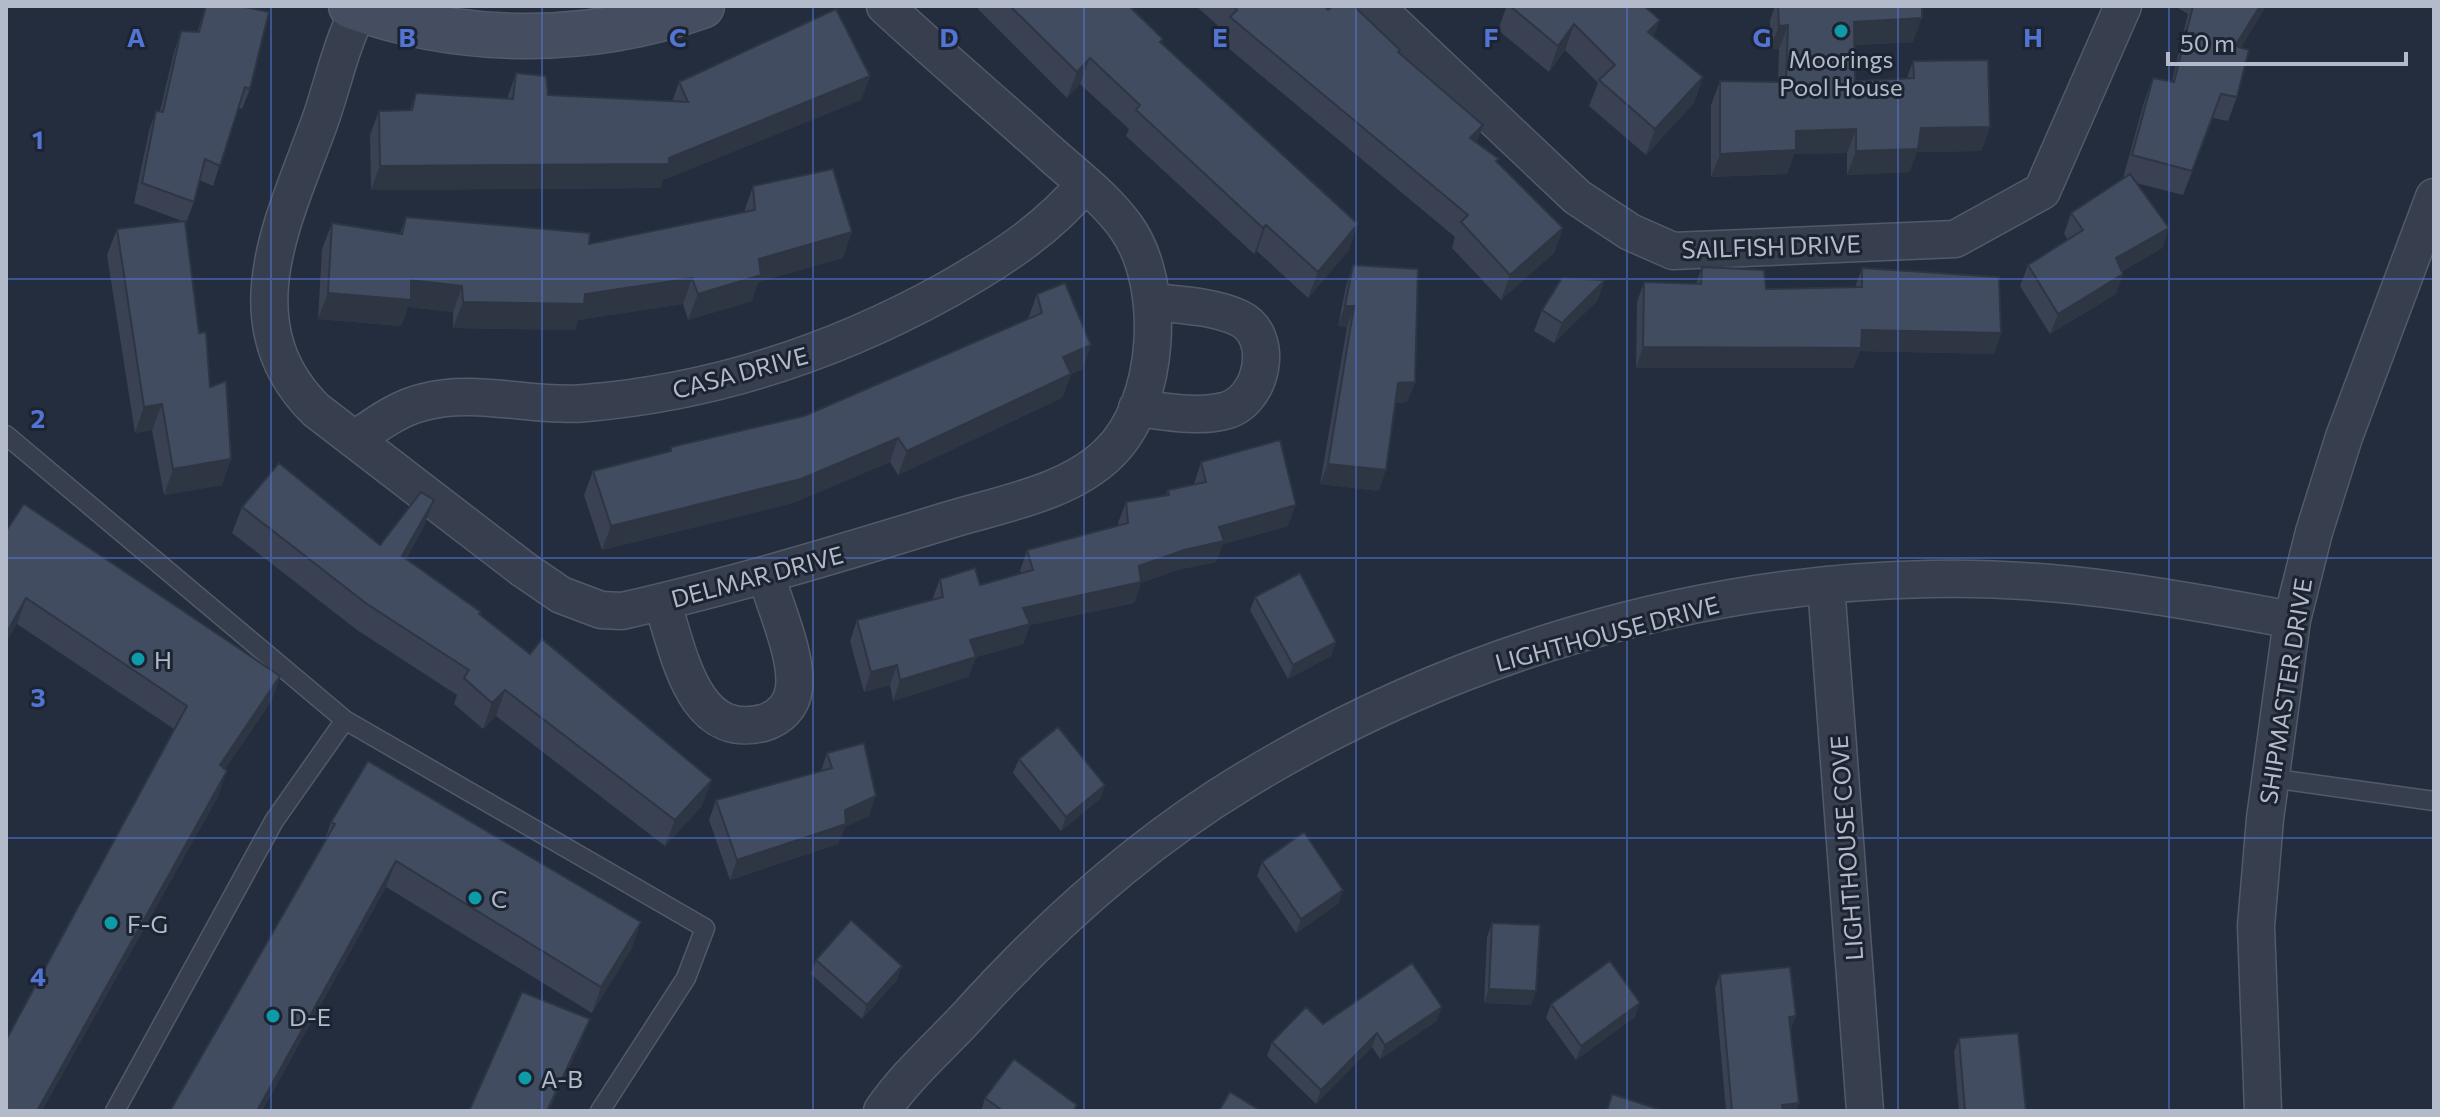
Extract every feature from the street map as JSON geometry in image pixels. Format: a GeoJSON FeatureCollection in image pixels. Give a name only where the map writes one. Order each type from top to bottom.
{"type":"FeatureCollection","features":[{"type":"Feature","properties":{"kind":"street"},"geometry":{"type":"LineString","coordinates":[[357,7],[463,32],[553,37],[666,19],[702,6]]}},
{"type":"Feature","properties":{"kind":"street","name":"DELMAR DRIVE"},"geometry":{"type":"LineString","coordinates":[[357,7],[273,253],[268,288],[269,318],[284,370],[299,393],[355,439],[561,595],[601,610],[622,611],[766,575],[1068,481],[1110,453],[1137,408],[1151,350],[1153,302],[1136,244],[1125,225],[1085,184],[885,6]]}},
{"type":"Feature","properties":{"kind":"street","name":"SAILFISH DRIVE"},"geometry":{"type":"LineString","coordinates":[[1376,6],[1577,197],[1630,232],[1673,251],[1955,239],[2042,191],[2123,6]]}},
{"type":"Feature","properties":{"kind":"street","name":"CASA DRIVE"},"geometry":{"type":"LineString","coordinates":[[355,439],[404,409],[425,401],[449,399],[542,405],[625,400],[740,376],[849,340],[997,261],[1063,211],[1085,184]]}},
{"type":"Feature","properties":{"kind":"street","name":"SHIPMASTER DRIVE"},"geometry":{"type":"LineString","coordinates":[[2263,1111],[2256,926],[2270,778],[2292,620],[2314,532],[2344,437],[2434,197]]}},
{"type":"Feature","properties":{"kind":"street"},"geometry":{"type":"LineString","coordinates":[[1137,408],[1185,413],[1224,411],[1247,400],[1258,374],[1259,340],[1248,324],[1223,313],[1153,302]]}},
{"type":"Feature","properties":{"kind":"street"},"geometry":{"type":"LineString","coordinates":[[662,602],[686,672],[705,710],[731,724],[752,726],[770,721],[785,711],[795,686],[766,575]]}},
{"type":"Feature","properties":{"kind":"street","name":"LIGHTHOUSE DRIVE"},"geometry":{"type":"LineString","coordinates":[[882,1111],[1020,958],[1111,876],[1242,782],[1281,760],[1371,714],[1501,659],[1659,615],[1764,593],[1826,585],[1927,579],[2046,581],[2154,593],[2292,620]]}},
{"type":"Feature","properties":{"kind":"street","name":"LIGHTHOUSE COVE"},"geometry":{"type":"LineString","coordinates":[[1826,585],[1865,1111]]}},
{"type":"Feature","properties":{"kind":"lane"},"geometry":{"type":"LineString","coordinates":[[6,435],[345,720],[705,928],[686,978],[600,1111]]}},
{"type":"Feature","properties":{"kind":"lane"},"geometry":{"type":"LineString","coordinates":[[115,1111],[274,821],[345,720]]}},
{"type":"Feature","properties":{"kind":"lane"},"geometry":{"type":"LineString","coordinates":[[2270,778],[2434,801]]}},
{"type":"Feature","properties":{"kind":"building"},"geometry":{"type":"Polygon","coordinates":[[[206,6],[240,6],[269,12],[250,89],[245,87],[220,166],[205,159],[194,202],[142,183],[156,111],[163,112],[181,31],[199,32],[206,6]]]}},
{"type":"Feature","properties":{"kind":"building"},"geometry":{"type":"Polygon","coordinates":[[[1010,6],[1129,6],[1163,39],[1160,42],[1358,224],[1318,272],[1266,225],[1263,228],[1136,110],[1140,105],[1090,58],[1077,72],[1010,6]]]}},
{"type":"Feature","properties":{"kind":"building"},"geometry":{"type":"Polygon","coordinates":[[[1233,6],[1324,6],[1328,10],[1333,6],[1354,6],[1400,50],[1398,52],[1483,125],[1470,138],[1499,159],[1496,161],[1563,228],[1510,275],[1461,222],[1468,215],[1230,17],[1237,10],[1233,6]]]}},
{"type":"Feature","properties":{"kind":"building"},"geometry":{"type":"Polygon","coordinates":[[[1510,6],[1644,6],[1660,20],[1648,32],[1703,77],[1655,129],[1599,80],[1615,65],[1574,24],[1558,46],[1510,6]]]}},
{"type":"Feature","properties":{"kind":"building"},"geometry":{"type":"Polygon","coordinates":[[[1778,6],[1922,6],[1922,18],[1854,22],[1855,81],[1914,78],[1913,61],[1988,60],[1990,127],[1921,128],[1918,149],[1856,151],[1856,129],[1796,131],[1796,150],[1720,154],[1720,81],[1786,82],[1788,25],[1779,26],[1778,6]]]}},
{"type":"Feature","properties":{"kind":"building"},"geometry":{"type":"Polygon","coordinates":[[[2193,6],[2260,6],[2235,46],[2249,50],[2237,97],[2221,94],[2192,171],[2132,155],[2153,78],[2174,82],[2193,6]]]}},
{"type":"Feature","properties":{"kind":"building"},"geometry":{"type":"Polygon","coordinates":[[[836,9],[870,76],[669,158],[669,164],[380,166],[379,111],[412,110],[416,93],[513,99],[516,73],[546,76],[548,95],[688,102],[679,82],[836,9]]]}},
{"type":"Feature","properties":{"kind":"building"},"geometry":{"type":"Polygon","coordinates":[[[833,169],[852,232],[759,259],[761,275],[698,294],[692,278],[585,294],[584,304],[463,302],[462,286],[411,280],[411,300],[328,293],[332,223],[402,234],[406,217],[590,233],[589,244],[755,210],[753,186],[833,169]]]}},
{"type":"Feature","properties":{"kind":"building"},"geometry":{"type":"Polygon","coordinates":[[[2130,174],[2169,228],[2116,258],[2123,274],[2058,314],[2028,265],[2083,230],[2071,213],[2130,174]]]}},
{"type":"Feature","properties":{"kind":"building"},"geometry":{"type":"Polygon","coordinates":[[[185,221],[199,333],[206,332],[210,387],[226,381],[231,459],[173,469],[162,404],[144,407],[117,229],[185,221]]]}},
{"type":"Feature","properties":{"kind":"building"},"geometry":{"type":"Polygon","coordinates":[[[1353,265],[1418,269],[1415,382],[1398,383],[1386,470],[1328,464],[1354,306],[1345,306],[1353,265]]]}},
{"type":"Feature","properties":{"kind":"building"},"geometry":{"type":"Polygon","coordinates":[[[1702,267],[1764,270],[1766,289],[1862,287],[1862,268],[1999,277],[2001,333],[1862,330],[1861,348],[1643,347],[1644,282],[1701,284],[1702,267]]]}},
{"type":"Feature","properties":{"kind":"building"},"geometry":{"type":"Polygon","coordinates":[[[1562,278],[1605,280],[1562,323],[1542,310],[1562,278]]]}},
{"type":"Feature","properties":{"kind":"building"},"geometry":{"type":"Polygon","coordinates":[[[1065,283],[1091,345],[1063,357],[1071,374],[907,451],[898,438],[801,479],[611,526],[593,471],[671,451],[671,447],[804,416],[1042,313],[1037,294],[1065,283]]]}},
{"type":"Feature","properties":{"kind":"building"},"geometry":{"type":"Polygon","coordinates":[[[1280,440],[1296,505],[1219,527],[1224,541],[1184,550],[1139,566],[1141,582],[1023,608],[1030,624],[970,640],[976,657],[900,680],[897,665],[871,672],[857,620],[943,597],[940,579],[975,568],[980,585],[1033,570],[1027,550],[1128,523],[1126,502],[1169,495],[1168,490],[1206,482],[1201,462],[1280,440]]]}},
{"type":"Feature","properties":{"kind":"building"},"geometry":{"type":"Polygon","coordinates":[[[279,463],[380,545],[421,492],[434,500],[402,556],[481,612],[479,614],[530,654],[542,639],[712,780],[675,820],[505,690],[492,703],[464,678],[469,670],[367,604],[242,507],[279,463]]]}},
{"type":"Feature","properties":{"kind":"building"},"geometry":{"type":"Polygon","coordinates":[[[24,504],[280,676],[220,765],[227,771],[37,1111],[6,1111],[6,1040],[187,706],[26,598],[6,634],[6,531],[24,504]]]}},
{"type":"Feature","properties":{"kind":"building"},"geometry":{"type":"Polygon","coordinates":[[[1300,573],[1336,642],[1293,665],[1255,597],[1300,573]]]}},
{"type":"Feature","properties":{"kind":"building"},"geometry":{"type":"Polygon","coordinates":[[[1058,727],[1105,785],[1066,817],[1019,759],[1058,727]]]}},
{"type":"Feature","properties":{"kind":"building"},"geometry":{"type":"Polygon","coordinates":[[[864,743],[876,796],[845,810],[846,824],[737,860],[716,800],[832,768],[827,753],[864,743]]]}},
{"type":"Feature","properties":{"kind":"building"},"geometry":{"type":"Polygon","coordinates":[[[368,761],[641,922],[601,987],[396,861],[257,1111],[170,1111],[335,824],[331,822],[368,761]]]}},
{"type":"Feature","properties":{"kind":"building"},"geometry":{"type":"Polygon","coordinates":[[[1304,832],[1343,890],[1301,919],[1262,862],[1304,832]]]}},
{"type":"Feature","properties":{"kind":"building"},"geometry":{"type":"Polygon","coordinates":[[[851,920],[902,966],[867,1005],[816,960],[851,920]]]}},
{"type":"Feature","properties":{"kind":"building"},"geometry":{"type":"Polygon","coordinates":[[[1492,923],[1540,925],[1536,991],[1489,989],[1492,923]]]}},
{"type":"Feature","properties":{"kind":"building"},"geometry":{"type":"Polygon","coordinates":[[[1610,961],[1640,1003],[1581,1046],[1551,1004],[1610,961]]]}},
{"type":"Feature","properties":{"kind":"building"},"geometry":{"type":"Polygon","coordinates":[[[1412,963],[1442,1007],[1385,1045],[1377,1033],[1321,1090],[1272,1042],[1306,1007],[1323,1024],[1412,963]]]}},
{"type":"Feature","properties":{"kind":"building"},"geometry":{"type":"Polygon","coordinates":[[[1790,967],[1796,1016],[1789,1017],[1799,1103],[1782,1105],[1783,1111],[1732,1111],[1720,974],[1790,967]]]}},
{"type":"Feature","properties":{"kind":"building","name":"A-B"},"geometry":{"type":"Polygon","coordinates":[[[522,992],[590,1019],[547,1111],[469,1111],[522,992]]]}},
{"type":"Feature","properties":{"kind":"building"},"geometry":{"type":"Polygon","coordinates":[[[2018,1033],[2026,1111],[1965,1111],[1959,1038],[2018,1033]]]}},
{"type":"Feature","properties":{"kind":"building"},"geometry":{"type":"Polygon","coordinates":[[[1014,1059],[1077,1105],[1073,1111],[1003,1111],[985,1098],[1014,1059]]]}},
{"type":"Feature","properties":{"kind":"building"},"geometry":{"type":"Polygon","coordinates":[[[1230,1092],[1261,1111],[1219,1111],[1230,1092]]]}},
{"type":"Feature","properties":{"kind":"building"},"geometry":{"type":"Polygon","coordinates":[[[1612,1094],[1664,1111],[1607,1111],[1612,1094]]]}},
{"type":"Feature","properties":{"kind":"place","name":"Moorings Pool House"},"geometry":{"type":"Point","coordinates":[1841,31]}},
{"type":"Feature","properties":{"kind":"place","name":"H"},"geometry":{"type":"Point","coordinates":[138,659]}},
{"type":"Feature","properties":{"kind":"place","name":"C"},"geometry":{"type":"Point","coordinates":[475,898]}},
{"type":"Feature","properties":{"kind":"place","name":"F-G"},"geometry":{"type":"Point","coordinates":[111,923]}},
{"type":"Feature","properties":{"kind":"place","name":"D-E"},"geometry":{"type":"Point","coordinates":[273,1016]}},
{"type":"Feature","properties":{"kind":"place","name":"A-B"},"geometry":{"type":"Point","coordinates":[525,1078]}}]}
